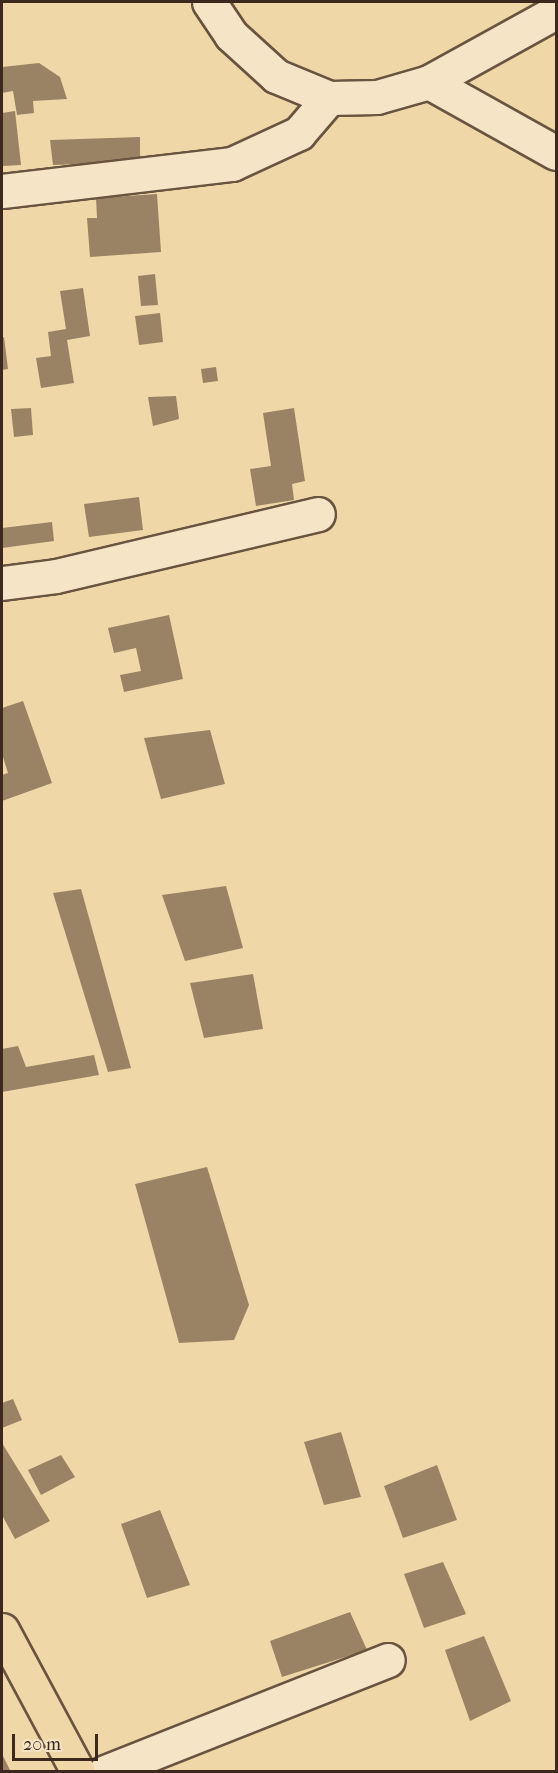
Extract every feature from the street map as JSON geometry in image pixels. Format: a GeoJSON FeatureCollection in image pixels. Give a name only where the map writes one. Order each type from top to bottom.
{"type":"FeatureCollection","features":[{"type":"Feature","properties":{"kind":"main road"},"geometry":{"type":"LineString","coordinates":[[2,1630],[78,1772]]}},
{"type":"Feature","properties":{"kind":"street"},"geometry":{"type":"LineString","coordinates":[[209,2],[231,35],[276,76],[329,98],[377,97],[429,82],[556,12]]}},
{"type":"Feature","properties":{"kind":"street"},"geometry":{"type":"LineString","coordinates":[[429,82],[556,153]]}},
{"type":"Feature","properties":{"kind":"street"},"geometry":{"type":"LineString","coordinates":[[2,191],[232,164],[299,133],[329,98]]}},
{"type":"Feature","properties":{"kind":"street"},"geometry":{"type":"LineString","coordinates":[[2,583],[56,576],[318,513]]}},
{"type":"Feature","properties":{"kind":"street"},"geometry":{"type":"LineString","coordinates":[[105,1772],[388,1660]]}},
{"type":"Feature","properties":{"kind":"building"},"geometry":{"type":"Polygon","coordinates":[[[39,63],[60,77],[67,99],[33,101],[34,113],[17,115],[13,91],[2,93],[2,67],[39,63]]]}},
{"type":"Feature","properties":{"kind":"building"},"geometry":{"type":"Polygon","coordinates":[[[15,111],[21,165],[2,166],[2,113],[15,111]]]}},
{"type":"Feature","properties":{"kind":"building"},"geometry":{"type":"Polygon","coordinates":[[[140,137],[140,162],[53,165],[50,140],[140,137]]]}},
{"type":"Feature","properties":{"kind":"building"},"geometry":{"type":"Polygon","coordinates":[[[157,194],[161,252],[90,257],[87,218],[97,218],[96,198],[157,194]]]}},
{"type":"Feature","properties":{"kind":"building"},"geometry":{"type":"Polygon","coordinates":[[[155,274],[158,305],[141,306],[138,276],[155,274]]]}},
{"type":"Feature","properties":{"kind":"building"},"geometry":{"type":"Polygon","coordinates":[[[83,288],[90,336],[67,340],[74,383],[41,388],[36,358],[51,356],[48,332],[66,329],[60,291],[83,288]]]}},
{"type":"Feature","properties":{"kind":"building"},"geometry":{"type":"Polygon","coordinates":[[[160,313],[163,342],[139,345],[135,316],[160,313]]]}},
{"type":"Feature","properties":{"kind":"building"},"geometry":{"type":"Polygon","coordinates":[[[4,337],[8,369],[2,370],[2,338],[4,337]]]}},
{"type":"Feature","properties":{"kind":"building"},"geometry":{"type":"Polygon","coordinates":[[[216,367],[218,381],[203,383],[201,369],[216,367]]]}},
{"type":"Feature","properties":{"kind":"building"},"geometry":{"type":"Polygon","coordinates":[[[176,396],[179,419],[153,426],[148,397],[176,396]]]}},
{"type":"Feature","properties":{"kind":"building"},"geometry":{"type":"Polygon","coordinates":[[[31,408],[33,435],[14,437],[11,409],[31,408]]]}},
{"type":"Feature","properties":{"kind":"building"},"geometry":{"type":"Polygon","coordinates":[[[294,408],[305,481],[292,484],[294,500],[256,506],[250,469],[271,466],[263,413],[294,408]]]}},
{"type":"Feature","properties":{"kind":"building"},"geometry":{"type":"Polygon","coordinates":[[[139,497],[143,530],[89,537],[84,504],[139,497]]]}},
{"type":"Feature","properties":{"kind":"building"},"geometry":{"type":"Polygon","coordinates":[[[52,522],[54,541],[2,548],[2,528],[52,522]]]}},
{"type":"Feature","properties":{"kind":"building"},"geometry":{"type":"Polygon","coordinates":[[[169,615],[183,679],[124,692],[120,675],[141,671],[136,648],[114,653],[108,628],[169,615]]]}},
{"type":"Feature","properties":{"kind":"building"},"geometry":{"type":"Polygon","coordinates":[[[23,701],[52,783],[2,801],[2,775],[8,773],[2,754],[2,708],[23,701]]]}},
{"type":"Feature","properties":{"kind":"building"},"geometry":{"type":"Polygon","coordinates":[[[210,730],[225,784],[161,799],[144,738],[210,730]]]}},
{"type":"Feature","properties":{"kind":"building"},"geometry":{"type":"Polygon","coordinates":[[[226,886],[243,948],[185,961],[162,895],[226,886]]]}},
{"type":"Feature","properties":{"kind":"building"},"geometry":{"type":"Polygon","coordinates":[[[81,889],[131,1068],[108,1072],[53,893],[81,889]]]}},
{"type":"Feature","properties":{"kind":"building"},"geometry":{"type":"Polygon","coordinates":[[[253,974],[263,1029],[204,1038],[190,983],[253,974]]]}},
{"type":"Feature","properties":{"kind":"building"},"geometry":{"type":"Polygon","coordinates":[[[18,1046],[26,1067],[94,1055],[99,1075],[2,1092],[2,1049],[18,1046]]]}},
{"type":"Feature","properties":{"kind":"building"},"geometry":{"type":"Polygon","coordinates":[[[207,1167],[249,1305],[234,1340],[179,1343],[135,1184],[207,1167]]]}},
{"type":"Feature","properties":{"kind":"building"},"geometry":{"type":"Polygon","coordinates":[[[13,1399],[22,1420],[2,1428],[2,1403],[13,1399]]]}},
{"type":"Feature","properties":{"kind":"building"},"geometry":{"type":"Polygon","coordinates":[[[341,1432],[361,1497],[324,1505],[304,1442],[341,1432]]]}},
{"type":"Feature","properties":{"kind":"building"},"geometry":{"type":"Polygon","coordinates":[[[2,1443],[50,1521],[15,1539],[2,1515],[2,1443]]]}},
{"type":"Feature","properties":{"kind":"building"},"geometry":{"type":"Polygon","coordinates":[[[61,1455],[75,1477],[41,1495],[28,1470],[61,1455]]]}},
{"type":"Feature","properties":{"kind":"building"},"geometry":{"type":"Polygon","coordinates":[[[437,1465],[457,1520],[403,1538],[384,1486],[437,1465]]]}},
{"type":"Feature","properties":{"kind":"building"},"geometry":{"type":"Polygon","coordinates":[[[160,1510],[190,1585],[147,1598],[121,1524],[160,1510]]]}},
{"type":"Feature","properties":{"kind":"building"},"geometry":{"type":"Polygon","coordinates":[[[443,1562],[466,1614],[424,1628],[404,1574],[443,1562]]]}},
{"type":"Feature","properties":{"kind":"building"},"geometry":{"type":"Polygon","coordinates":[[[350,1612],[367,1650],[282,1677],[270,1641],[350,1612]]]}},
{"type":"Feature","properties":{"kind":"building"},"geometry":{"type":"Polygon","coordinates":[[[484,1636],[511,1701],[470,1721],[445,1650],[484,1636]]]}},
{"type":"Feature","properties":{"kind":"building"},"geometry":{"type":"Polygon","coordinates":[[[2,1754],[11,1772],[2,1772],[2,1754]]]}}]}
